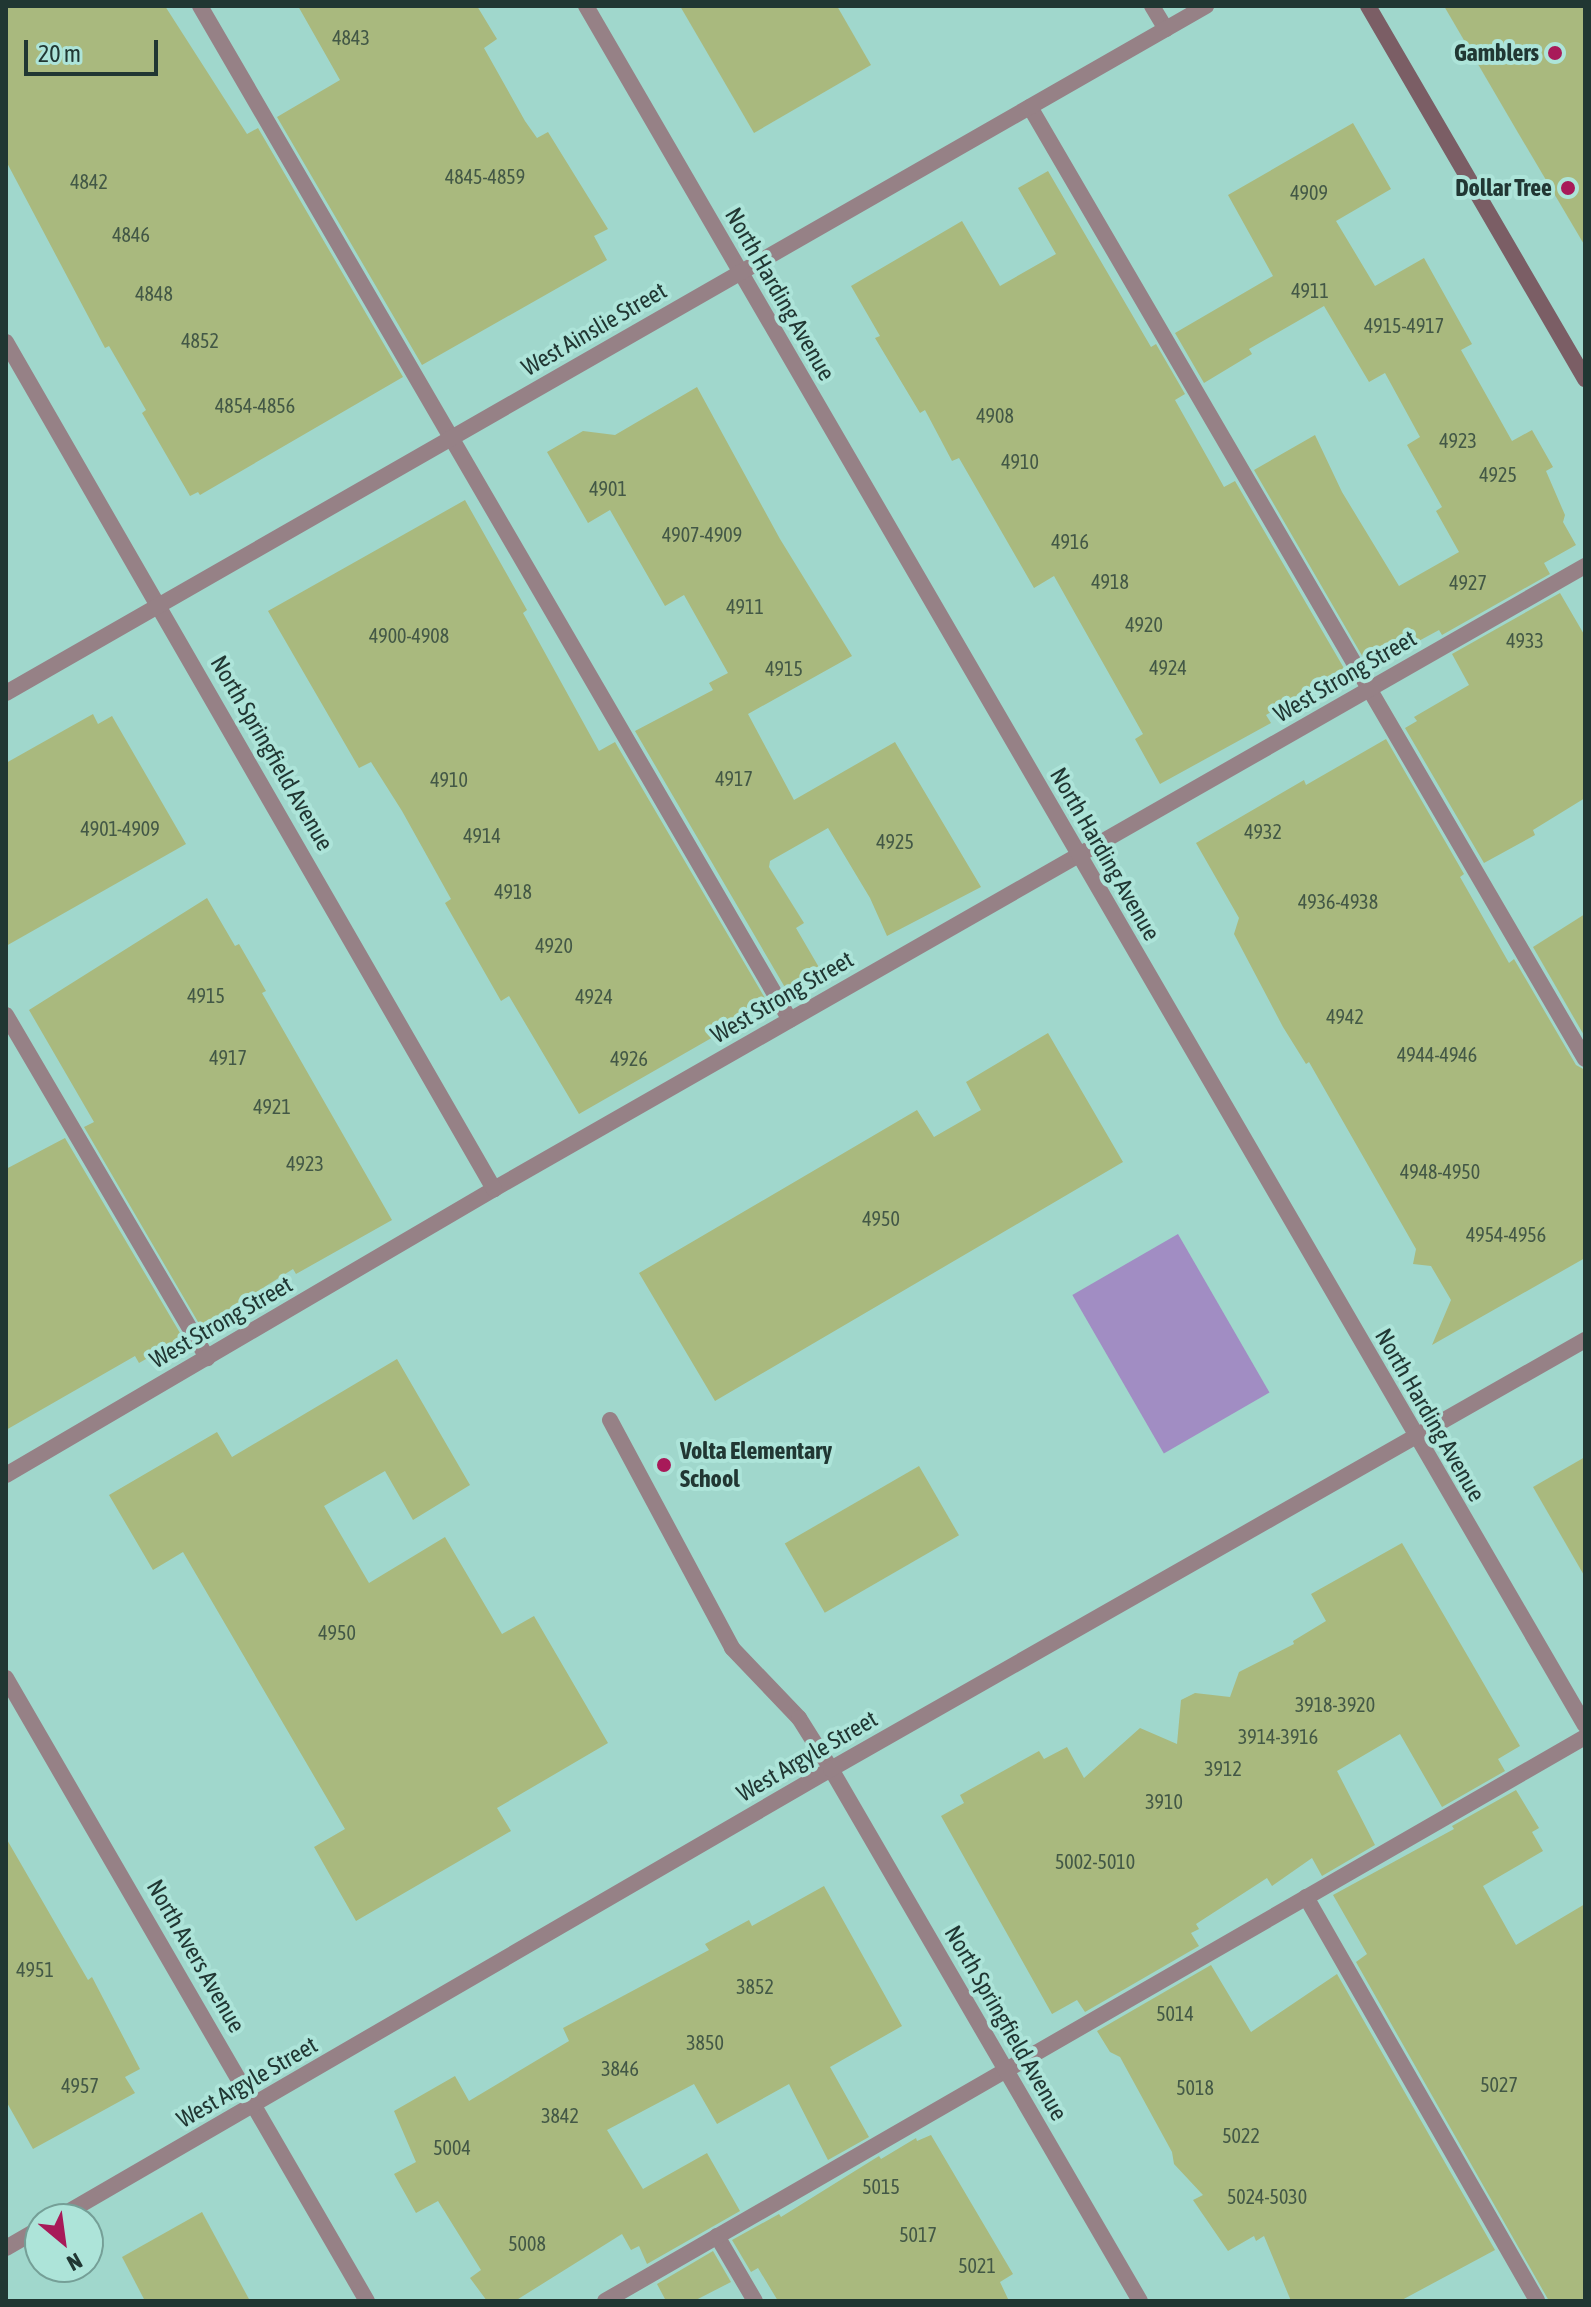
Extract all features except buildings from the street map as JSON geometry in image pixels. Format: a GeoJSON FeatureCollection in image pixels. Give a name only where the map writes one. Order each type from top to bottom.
{"type":"FeatureCollection","features":[{"type":"Feature","properties":{"kind":"main road"},"geometry":{"type":"LineString","coordinates":[[1368,6],[1585,379]]}},
{"type":"Feature","properties":{"kind":"street"},"geometry":{"type":"LineString","coordinates":[[200,6],[449,439],[790,1020]]}},
{"type":"Feature","properties":{"kind":"street","name":"North Harding Avenue"},"geometry":{"type":"LineString","coordinates":[[586,6],[1415,1438],[1585,1725]]}},
{"type":"Feature","properties":{"kind":"street"},"geometry":{"type":"LineString","coordinates":[[1152,6],[1166,29]]}},
{"type":"Feature","properties":{"kind":"street","name":"West Ainslie Street"},"geometry":{"type":"LineString","coordinates":[[6,693],[1206,6]]}},
{"type":"Feature","properties":{"kind":"street"},"geometry":{"type":"LineString","coordinates":[[1030,107],[1585,1059]]}},
{"type":"Feature","properties":{"kind":"street","name":"North Springfield Avenue"},"geometry":{"type":"LineString","coordinates":[[6,342],[494,1189]]}},
{"type":"Feature","properties":{"kind":"street","name":"West Strong Street"},"geometry":{"type":"LineString","coordinates":[[6,1475],[494,1189],[1585,566]]}},
{"type":"Feature","properties":{"kind":"street"},"geometry":{"type":"LineString","coordinates":[[6,1015],[207,1358]]}},
{"type":"Feature","properties":{"kind":"street","name":"West Argyle Street"},"geometry":{"type":"LineString","coordinates":[[84,2203],[831,1769],[1585,1340]]}},
{"type":"Feature","properties":{"kind":"street","name":"North Springfield Avenue"},"geometry":{"type":"LineString","coordinates":[[610,1420],[732,1648],[799,1718],[831,1769],[1140,2301]]}},
{"type":"Feature","properties":{"kind":"street","name":"North Avers Avenue"},"geometry":{"type":"LineString","coordinates":[[6,1678],[367,2301]]}},
{"type":"Feature","properties":{"kind":"street"},"geometry":{"type":"LineString","coordinates":[[605,2301],[1585,1737]]}},
{"type":"Feature","properties":{"kind":"street"},"geometry":{"type":"LineString","coordinates":[[1306,1897],[1537,2301]]}},
{"type":"Feature","properties":{"kind":"street"},"geometry":{"type":"LineString","coordinates":[[717,2236],[755,2301]]}},
{"type":"Feature","properties":{"kind":"street"},"geometry":{"type":"LineString","coordinates":[[6,2248],[24,2237]]}},
{"type":"Feature","properties":{"kind":"shaded area"},"geometry":{"type":"Polygon","coordinates":[[[1178,1234],[1270,1392],[1164,1453],[1072,1295],[1178,1234]]]}},
{"type":"Feature","properties":{"kind":"place","name":"Gamblers"},"geometry":{"type":"Point","coordinates":[1555,53]}},
{"type":"Feature","properties":{"kind":"place","name":"Dollar Tree"},"geometry":{"type":"Point","coordinates":[1568,188]}},
{"type":"Feature","properties":{"kind":"place","name":"Volta Elementary School"},"geometry":{"type":"Point","coordinates":[664,1465]}}]}
